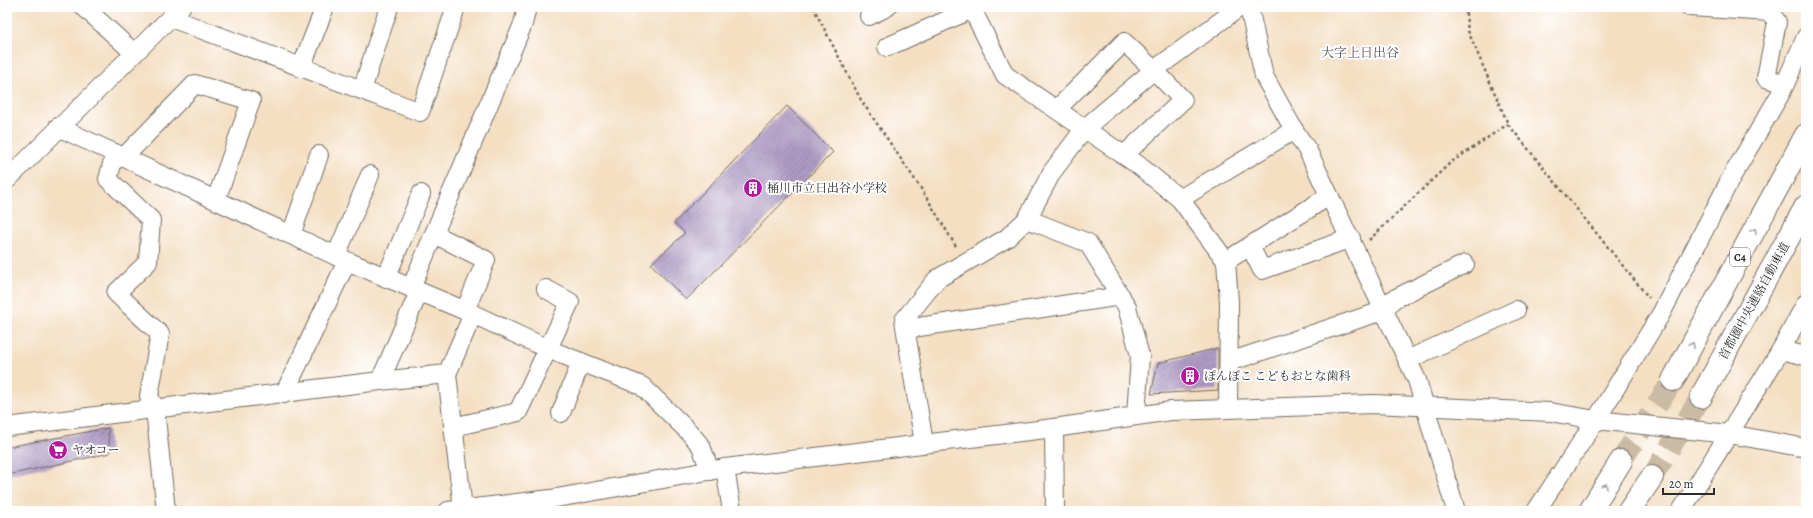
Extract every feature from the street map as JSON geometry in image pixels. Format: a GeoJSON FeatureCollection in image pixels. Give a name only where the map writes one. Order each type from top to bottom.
{"type":"FeatureCollection","features":[{"type":"Feature","properties":{"kind":"highway","name":"C4"},"geometry":{"type":"LineString","coordinates":[[1673,380],[1806,135]]}},
{"type":"Feature","properties":{"kind":"highway","name":"首都圏中央連絡自動車道"},"geometry":{"type":"LineString","coordinates":[[1701,397],[1806,206]]}},
{"type":"Feature","properties":{"kind":"highway"},"geometry":{"type":"LineString","coordinates":[[1590,511],[1621,461]]}},
{"type":"Feature","properties":{"kind":"highway"},"geometry":{"type":"LineString","coordinates":[[1629,511],[1652,476]]}},
{"type":"Feature","properties":{"kind":"street"},"geometry":{"type":"LineString","coordinates":[[84,7],[134,53]]}},
{"type":"Feature","properties":{"kind":"street"},"geometry":{"type":"LineString","coordinates":[[302,68],[325,7]]}},
{"type":"Feature","properties":{"kind":"street"},"geometry":{"type":"LineString","coordinates":[[362,90],[389,7]]}},
{"type":"Feature","properties":{"kind":"street"},"geometry":{"type":"LineString","coordinates":[[7,180],[58,127],[176,13],[302,68],[420,112],[456,7]]}},
{"type":"Feature","properties":{"kind":"street"},"geometry":{"type":"LineString","coordinates":[[380,381],[415,290],[434,234],[523,24],[527,7]]}},
{"type":"Feature","properties":{"kind":"street"},"geometry":{"type":"LineString","coordinates":[[869,16],[886,7]]}},
{"type":"Feature","properties":{"kind":"street"},"geometry":{"type":"LineString","coordinates":[[924,444],[904,320],[937,279],[1007,238],[1027,219],[1052,172],[1085,128],[1154,70],[1240,7]]}},
{"type":"Feature","properties":{"kind":"street"},"geometry":{"type":"LineString","coordinates":[[1249,7],[1264,76],[1294,130],[1308,151],[1417,380],[1426,406],[1456,511]]}},
{"type":"Feature","properties":{"kind":"street"},"geometry":{"type":"LineString","coordinates":[[1690,7],[1770,12],[1777,22],[1766,78],[1785,84]]}},
{"type":"Feature","properties":{"kind":"street"},"geometry":{"type":"LineString","coordinates":[[887,47],[971,8],[1005,75],[1124,155],[1180,199],[1226,261],[1229,302],[1228,409]]}},
{"type":"Feature","properties":{"kind":"street"},"geometry":{"type":"LineString","coordinates":[[1536,511],[1596,420],[1661,314],[1732,176],[1785,84],[1806,37]]}},
{"type":"Feature","properties":{"kind":"street"},"geometry":{"type":"LineString","coordinates":[[1057,109],[1124,42],[1183,100],[1124,155]]}},
{"type":"Feature","properties":{"kind":"street"},"geometry":{"type":"LineString","coordinates":[[166,511],[155,409],[149,396],[160,334],[116,293],[148,262],[151,220],[108,179],[119,156],[195,84],[251,102],[216,200]]}},
{"type":"Feature","properties":{"kind":"street"},"geometry":{"type":"LineString","coordinates":[[58,127],[342,259],[469,313],[548,349],[642,386],[689,432],[718,469],[732,511]]}},
{"type":"Feature","properties":{"kind":"street"},"geometry":{"type":"LineString","coordinates":[[1180,199],[1294,130]]}},
{"type":"Feature","properties":{"kind":"street"},"geometry":{"type":"LineString","coordinates":[[291,235],[319,155]]}},
{"type":"Feature","properties":{"kind":"street"},"geometry":{"type":"LineString","coordinates":[[284,394],[342,259],[370,175]]}},
{"type":"Feature","properties":{"kind":"street"},"geometry":{"type":"LineString","coordinates":[[386,278],[422,194]]}},
{"type":"Feature","properties":{"kind":"street"},"geometry":{"type":"LineString","coordinates":[[1226,261],[1329,196]]}},
{"type":"Feature","properties":{"kind":"street"},"geometry":{"type":"LineString","coordinates":[[1027,219],[1088,243],[1121,296],[1127,307],[1140,356],[1136,415]]}},
{"type":"Feature","properties":{"kind":"street"},"geometry":{"type":"LineString","coordinates":[[434,234],[486,260],[447,374],[453,427],[455,510],[552,505],[718,469],[1054,428],[1171,411],[1373,404],[1550,412],[1596,420],[1729,434],[1806,448]]}},
{"type":"Feature","properties":{"kind":"street"},"geometry":{"type":"LineString","coordinates":[[1250,246],[1262,270],[1354,245]]}},
{"type":"Feature","properties":{"kind":"street"},"geometry":{"type":"LineString","coordinates":[[1229,362],[1385,310],[1392,300],[1465,264]]}},
{"type":"Feature","properties":{"kind":"street"},"geometry":{"type":"LineString","coordinates":[[453,427],[518,412],[570,302],[546,289]]}},
{"type":"Feature","properties":{"kind":"street"},"geometry":{"type":"LineString","coordinates":[[906,329],[1121,296]]}},
{"type":"Feature","properties":{"kind":"street"},"geometry":{"type":"LineString","coordinates":[[1682,511],[1781,350],[1806,303]]}},
{"type":"Feature","properties":{"kind":"street"},"geometry":{"type":"LineString","coordinates":[[1407,360],[1516,310]]}},
{"type":"Feature","properties":{"kind":"street"},"geometry":{"type":"LineString","coordinates":[[1781,350],[1806,356]]}},
{"type":"Feature","properties":{"kind":"street"},"geometry":{"type":"LineString","coordinates":[[561,413],[581,362]]}},
{"type":"Feature","properties":{"kind":"street"},"geometry":{"type":"LineString","coordinates":[[7,426],[447,374]]}},
{"type":"Feature","properties":{"kind":"street"},"geometry":{"type":"LineString","coordinates":[[1054,428],[1055,511]]}},
{"type":"Feature","properties":{"kind":"path"},"geometry":{"type":"LineString","coordinates":[[813,7],[861,100],[922,190],[965,262]]}},
{"type":"Feature","properties":{"kind":"path"},"geometry":{"type":"LineString","coordinates":[[1465,7],[1468,31],[1508,124],[1661,314]]}},
{"type":"Feature","properties":{"kind":"path"},"geometry":{"type":"LineString","coordinates":[[1354,245],[1450,164],[1508,124]]}},
{"type":"Feature","properties":{"kind":"building","name":"桶川市立日出谷小学校"},"geometry":{"type":"Polygon","coordinates":[[[787,106],[833,152],[686,300],[651,264],[685,233],[674,223],[787,106]]]}},
{"type":"Feature","properties":{"kind":"building","name":"ぽんぽこ こどもおとな歯科"},"geometry":{"type":"Polygon","coordinates":[[[1218,348],[1218,390],[1151,394],[1158,363],[1218,348]]]}},
{"type":"Feature","properties":{"kind":"building","name":"ヤオコー"},"geometry":{"type":"Polygon","coordinates":[[[108,428],[110,453],[7,475],[7,447],[108,428]]]}},
{"type":"Feature","properties":{"kind":"tunnel"},"geometry":{"type":"LineString","coordinates":[[1621,461],[1673,380]]}},
{"type":"Feature","properties":{"kind":"tunnel"},"geometry":{"type":"LineString","coordinates":[[1652,477],[1701,397]]}},
{"type":"Feature","properties":{"kind":"place","name":"桶川市立日出谷小学校"},"geometry":{"type":"Point","coordinates":[753,188]}},
{"type":"Feature","properties":{"kind":"place","name":"ぽんぽこ こどもおとな歯科"},"geometry":{"type":"Point","coordinates":[1190,376]}},
{"type":"Feature","properties":{"kind":"place","name":"ヤオコー"},"geometry":{"type":"Point","coordinates":[58,450]}},
{"type":"Feature","properties":{"kind":"district","name":"大字上日出谷"},"geometry":{"type":"Point","coordinates":[1360,52]}}]}
